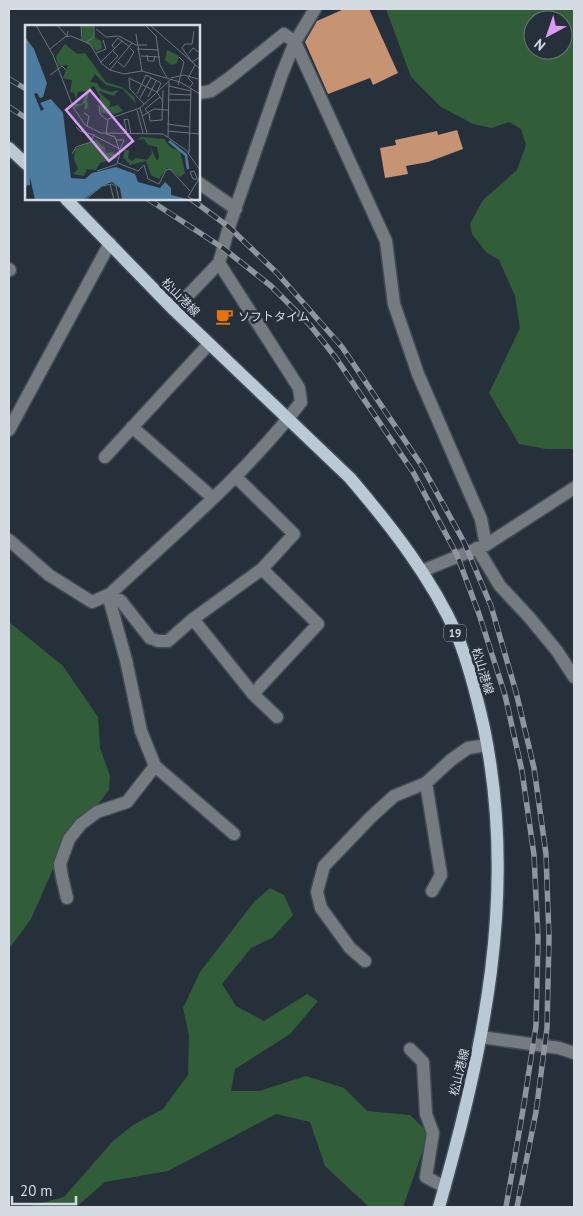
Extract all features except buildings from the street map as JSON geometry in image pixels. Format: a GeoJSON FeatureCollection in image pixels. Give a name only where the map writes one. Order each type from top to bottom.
{"type":"FeatureCollection","features":[{"type":"Feature","properties":{"kind":"main road"},"geometry":{"type":"LineString","coordinates":[[10,151],[25,163]]}},
{"type":"Feature","properties":{"kind":"main road","name":"松山港線"},"geometry":{"type":"LineString","coordinates":[[67,200],[174,310],[287,420],[350,478],[373,505],[422,571],[442,605],[458,638],[471,676],[488,745],[495,786],[498,828],[498,881],[491,981],[481,1037],[439,1207]]}},
{"type":"Feature","properties":{"kind":"street"},"geometry":{"type":"LineString","coordinates":[[174,310],[219,263],[282,74],[295,42],[315,9]]}},
{"type":"Feature","properties":{"kind":"street"},"geometry":{"type":"LineString","coordinates":[[200,93],[211,91],[284,34],[295,42],[386,240],[394,304],[418,374],[481,520],[482,547],[500,586],[557,651],[574,677]]}},
{"type":"Feature","properties":{"kind":"street"},"geometry":{"type":"LineString","coordinates":[[200,184],[236,209]]}},
{"type":"Feature","properties":{"kind":"street"},"geometry":{"type":"LineString","coordinates":[[9,430],[110,243]]}},
{"type":"Feature","properties":{"kind":"street"},"geometry":{"type":"LineString","coordinates":[[9,540],[49,574],[92,602],[110,594],[236,477],[301,402],[299,388],[219,263]]}},
{"type":"Feature","properties":{"kind":"street"},"geometry":{"type":"LineString","coordinates":[[105,456],[209,344]]}},
{"type":"Feature","properties":{"kind":"street"},"geometry":{"type":"LineString","coordinates":[[132,427],[213,498]]}},
{"type":"Feature","properties":{"kind":"street"},"geometry":{"type":"LineString","coordinates":[[110,594],[121,600],[150,638],[158,641],[168,641],[193,619],[262,569],[294,534],[236,477]]}},
{"type":"Feature","properties":{"kind":"street"},"geometry":{"type":"LineString","coordinates":[[422,571],[482,547],[574,488]]}},
{"type":"Feature","properties":{"kind":"street"},"geometry":{"type":"LineString","coordinates":[[253,694],[318,624],[262,569]]}},
{"type":"Feature","properties":{"kind":"street"},"geometry":{"type":"LineString","coordinates":[[110,594],[110,602],[126,660],[141,731],[155,766],[234,834]]}},
{"type":"Feature","properties":{"kind":"street"},"geometry":{"type":"LineString","coordinates":[[193,619],[253,694],[277,717]]}},
{"type":"Feature","properties":{"kind":"street"},"geometry":{"type":"LineString","coordinates":[[365,961],[350,948],[321,908],[317,892],[324,866],[394,796],[426,783],[451,760],[468,748],[488,745]]}},
{"type":"Feature","properties":{"kind":"street"},"geometry":{"type":"LineString","coordinates":[[67,898],[60,864],[69,839],[82,824],[97,812],[127,802],[155,766]]}},
{"type":"Feature","properties":{"kind":"street"},"geometry":{"type":"LineString","coordinates":[[426,783],[441,875],[432,891]]}},
{"type":"Feature","properties":{"kind":"street"},"geometry":{"type":"LineString","coordinates":[[481,1037],[559,1048],[574,1053]]}},
{"type":"Feature","properties":{"kind":"street"},"geometry":{"type":"LineString","coordinates":[[410,1049],[422,1062],[426,1114],[433,1133],[426,1177],[445,1187]]}},
{"type":"Feature","properties":{"kind":"green space"},"geometry":{"type":"Polygon","coordinates":[[[386,9],[574,9],[574,449],[546,449],[519,444],[489,393],[520,328],[515,296],[499,260],[486,252],[472,234],[470,224],[483,200],[517,170],[526,145],[521,129],[509,122],[492,128],[473,124],[441,107],[411,77],[386,9]]]}},
{"type":"Feature","properties":{"kind":"green space"},"geometry":{"type":"Polygon","coordinates":[[[9,622],[63,666],[98,717],[100,748],[110,776],[109,790],[66,846],[53,869],[31,919],[9,949],[9,622]]]}},
{"type":"Feature","properties":{"kind":"green space"},"geometry":{"type":"Polygon","coordinates":[[[270,888],[284,895],[293,915],[272,938],[251,948],[222,984],[236,1006],[264,1021],[307,994],[318,1001],[290,1034],[235,1069],[231,1091],[259,1091],[306,1076],[344,1088],[367,1111],[410,1115],[429,1133],[403,1207],[368,1206],[325,1166],[310,1122],[276,1114],[168,1171],[105,1182],[76,1207],[27,1207],[64,1197],[113,1141],[133,1125],[163,1109],[188,1075],[189,1035],[183,1008],[200,972],[254,902],[270,888]]]}},
{"type":"Feature","properties":{"kind":"railway"},"geometry":{"type":"LineString","coordinates":[[9,79],[25,88]]}},
{"type":"Feature","properties":{"kind":"railway"},"geometry":{"type":"LineString","coordinates":[[9,107],[25,117]]}},
{"type":"Feature","properties":{"kind":"railway"},"geometry":{"type":"LineString","coordinates":[[150,200],[223,248],[271,286],[310,325],[336,358],[413,472],[457,555],[479,614],[505,695],[522,771],[534,855],[538,938],[536,1026],[506,1207]]}},
{"type":"Feature","properties":{"kind":"railway"},"geometry":{"type":"LineString","coordinates":[[192,200],[229,227],[277,273],[342,347],[422,466],[464,542],[491,606],[516,692],[534,768],[546,854],[549,938],[547,1028],[536,1112],[517,1207]]}},
{"type":"Feature","properties":{"kind":"place","name":"ソフトタイム"},"geometry":{"type":"Point","coordinates":[224,316]}}]}
